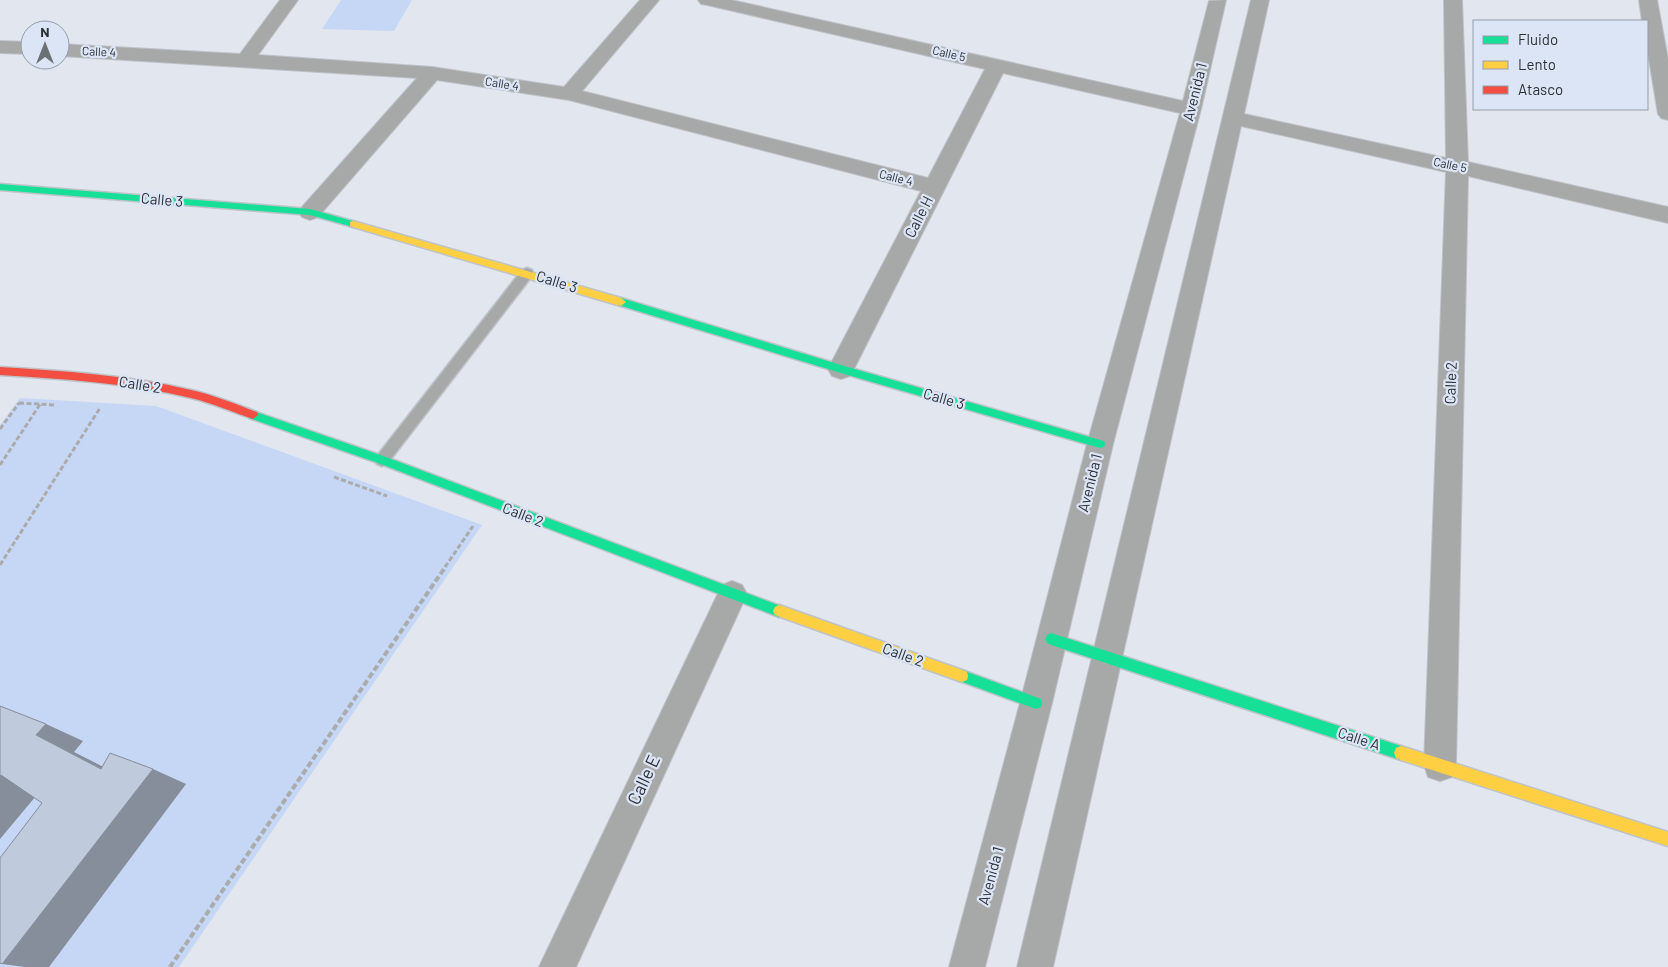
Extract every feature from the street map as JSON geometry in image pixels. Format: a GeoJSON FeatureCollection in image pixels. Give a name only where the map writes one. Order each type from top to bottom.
{"type":"FeatureCollection","features":[{"type":"Feature","properties":{"kind":"street"},"geometry":{"type":"LineString","coordinates":[[245,60],[289,0]]}},
{"type":"Feature","properties":{"kind":"street"},"geometry":{"type":"LineString","coordinates":[[569,94],[650,0]]}},
{"type":"Feature","properties":{"kind":"street","name":"Calle 5"},"geometry":{"type":"LineString","coordinates":[[707,0],[1191,109]]}},
{"type":"Feature","properties":{"kind":"street","name":"Calle 2"},"geometry":{"type":"LineString","coordinates":[[1440,765],[1457,167],[1453,0]]}},
{"type":"Feature","properties":{"kind":"street"},"geometry":{"type":"LineString","coordinates":[[1648,0],[1664,69],[1668,114]]}},
{"type":"Feature","properties":{"kind":"street","name":"Avenida 1"},"geometry":{"type":"LineString","coordinates":[[967,967],[1036,703],[1100,444],[1191,109],[1237,3]]}},
{"type":"Feature","properties":{"kind":"street","name":"Avenida 1"},"geometry":{"type":"LineString","coordinates":[[1035,967],[1232,118],[1237,3]]}},
{"type":"Feature","properties":{"kind":"street"},"geometry":{"type":"LineString","coordinates":[[0,47],[20,48]]}},
{"type":"Feature","properties":{"kind":"street","name":"Calle 4"},"geometry":{"type":"LineString","coordinates":[[70,51],[432,73],[569,94],[934,187]]}},
{"type":"Feature","properties":{"kind":"street","name":"Calle H"},"geometry":{"type":"LineString","coordinates":[[841,369],[997,65]]}},
{"type":"Feature","properties":{"kind":"street"},"geometry":{"type":"LineString","coordinates":[[310,212],[432,73]]}},
{"type":"Feature","properties":{"kind":"street","name":"Calle 5"},"geometry":{"type":"LineString","coordinates":[[1232,118],[1457,167],[1668,216]]}},
{"type":"Feature","properties":{"kind":"street","name":"Calle 3"},"geometry":{"type":"LineString","coordinates":[[0,187],[310,212],[528,273],[841,369],[1100,444]]}},
{"type":"Feature","properties":{"kind":"street","name":"Calle 2"},"geometry":{"type":"LineString","coordinates":[[0,371],[62,375],[133,383],[192,394],[382,460],[732,594],[1036,703]]}},
{"type":"Feature","properties":{"kind":"street","name":"Calle E"},"geometry":{"type":"LineString","coordinates":[[557,967],[732,594]]}},
{"type":"Feature","properties":{"kind":"street","name":"Calle A"},"geometry":{"type":"LineString","coordinates":[[1051,639],[1668,839]]}},
{"type":"Feature","properties":{"kind":"lane"},"geometry":{"type":"LineString","coordinates":[[382,460],[528,273]]}},
{"type":"Feature","properties":{"kind":"path"},"geometry":{"type":"LineString","coordinates":[[0,464],[62,375]]}},
{"type":"Feature","properties":{"kind":"path"},"geometry":{"type":"LineString","coordinates":[[18,403],[57,406]]}},
{"type":"Feature","properties":{"kind":"path"},"geometry":{"type":"LineString","coordinates":[[92,407],[110,408]]}},
{"type":"Feature","properties":{"kind":"path"},"geometry":{"type":"LineString","coordinates":[[0,565],[100,408]]}},
{"type":"Feature","properties":{"kind":"path"},"geometry":{"type":"LineString","coordinates":[[332,476],[387,496]]}},
{"type":"Feature","properties":{"kind":"path"},"geometry":{"type":"LineString","coordinates":[[170,967],[472,527],[492,503]]}},
{"type":"Feature","properties":{"kind":"path"},"geometry":{"type":"LineString","coordinates":[[464,524],[472,527]]}},
{"type":"Feature","properties":{"kind":"shaded area"},"geometry":{"type":"Polygon","coordinates":[[[341,0],[412,0],[394,31],[322,29],[341,0]]]}},
{"type":"Feature","properties":{"kind":"shaded area"},"geometry":{"type":"Polygon","coordinates":[[[20,398],[156,406],[482,525],[179,967],[0,967],[0,425],[20,398]]]}},
{"type":"Feature","properties":{"kind":"building"},"geometry":{"type":"Polygon","coordinates":[[[0,706],[46,724],[36,735],[101,769],[110,753],[153,769],[2,964],[0,963],[0,858],[42,803],[0,776],[0,706]]]}},
{"type":"Feature","properties":{"kind":"traffic: fast"},"geometry":{"type":"LineString","coordinates":[[0,187],[310,212],[353,224]]}},
{"type":"Feature","properties":{"kind":"traffic: fast"},"geometry":{"type":"LineString","coordinates":[[621,302],[841,369],[1100,444]]}},
{"type":"Feature","properties":{"kind":"traffic: fast"},"geometry":{"type":"LineString","coordinates":[[253,415],[382,460],[779,611]]}},
{"type":"Feature","properties":{"kind":"traffic: fast"},"geometry":{"type":"LineString","coordinates":[[1051,639],[1401,753]]}},
{"type":"Feature","properties":{"kind":"traffic: fast"},"geometry":{"type":"LineString","coordinates":[[962,676],[1036,703]]}},
{"type":"Feature","properties":{"kind":"traffic: slow"},"geometry":{"type":"LineString","coordinates":[[353,224],[621,302]]}},
{"type":"Feature","properties":{"kind":"traffic: slow"},"geometry":{"type":"LineString","coordinates":[[779,611],[962,676]]}},
{"type":"Feature","properties":{"kind":"traffic: slow"},"geometry":{"type":"LineString","coordinates":[[1401,753],[1668,839]]}},
{"type":"Feature","properties":{"kind":"traffic: jam"},"geometry":{"type":"LineString","coordinates":[[0,371],[96,378],[144,384],[199,396],[253,415]]}}]}
